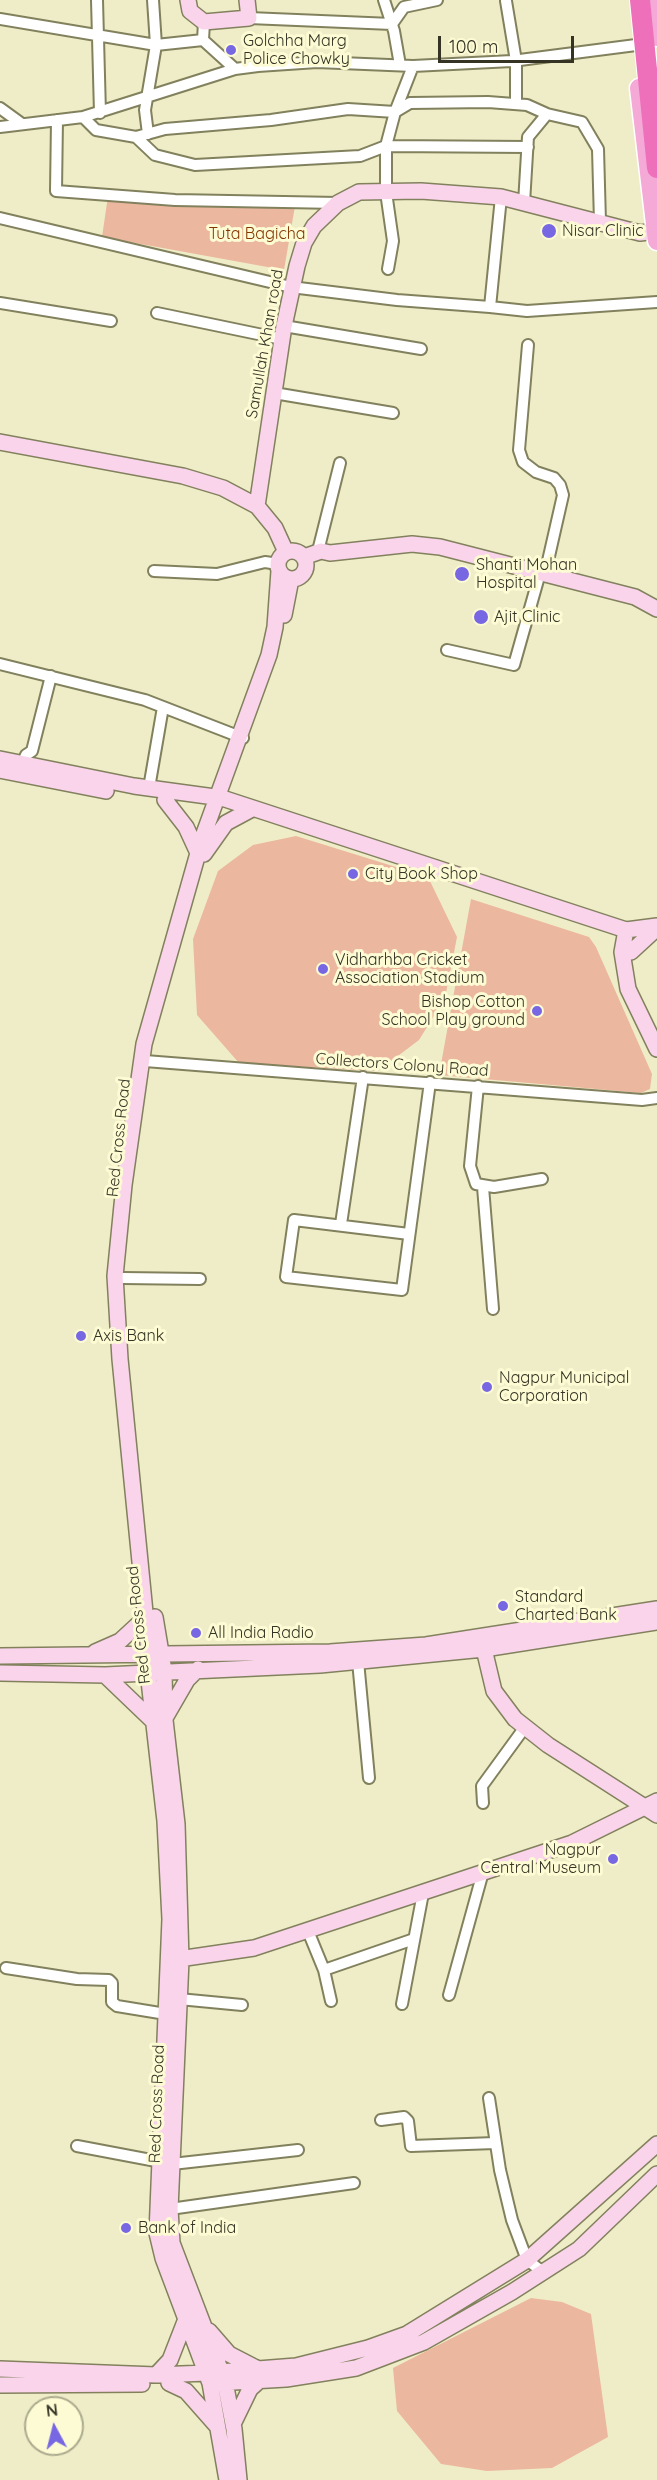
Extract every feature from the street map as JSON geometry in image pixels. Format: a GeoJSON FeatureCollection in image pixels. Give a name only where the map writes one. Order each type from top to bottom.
{"type":"FeatureCollection","features":[{"type":"Feature","properties":{"kind":"highway"},"geometry":{"type":"LineString","coordinates":[[640,0],[657,168]]}},
{"type":"Feature","properties":{"kind":"highway"},"geometry":{"type":"LineString","coordinates":[[645,0],[657,103]]}},
{"type":"Feature","properties":{"kind":"main road"},"geometry":{"type":"LineString","coordinates":[[631,0],[644,147],[656,236]]}},
{"type":"Feature","properties":{"kind":"main road"},"geometry":{"type":"LineString","coordinates":[[653,0],[657,37]]}},
{"type":"Feature","properties":{"kind":"street"},"geometry":{"type":"LineString","coordinates":[[97,0],[96,35],[100,112]]}},
{"type":"Feature","properties":{"kind":"street"},"geometry":{"type":"LineString","coordinates":[[148,134],[145,110],[156,45],[153,0]]}},
{"type":"Feature","properties":{"kind":"street"},"geometry":{"type":"LineString","coordinates":[[188,0],[190,11],[204,22],[249,18],[392,24]]}},
{"type":"Feature","properties":{"kind":"street"},"geometry":{"type":"LineString","coordinates":[[248,0],[249,18]]}},
{"type":"Feature","properties":{"kind":"street"},"geometry":{"type":"LineString","coordinates":[[384,0],[392,24],[399,65]]}},
{"type":"Feature","properties":{"kind":"street"},"geometry":{"type":"LineString","coordinates":[[392,24],[404,7],[437,0]]}},
{"type":"Feature","properties":{"kind":"street"},"geometry":{"type":"LineString","coordinates":[[512,0],[505,0],[516,61],[516,104]]}},
{"type":"Feature","properties":{"kind":"street"},"geometry":{"type":"LineString","coordinates":[[0,19],[156,45],[203,40],[235,69]]}},
{"type":"Feature","properties":{"kind":"street"},"geometry":{"type":"LineString","coordinates":[[203,40],[204,22]]}},
{"type":"Feature","properties":{"kind":"street"},"geometry":{"type":"LineString","coordinates":[[0,127],[83,117],[235,69],[317,62],[413,66],[516,61],[636,45]]}},
{"type":"Feature","properties":{"kind":"street"},"geometry":{"type":"LineString","coordinates":[[388,269],[393,241],[386,192],[386,146],[395,112],[413,66]]}},
{"type":"Feature","properties":{"kind":"street"},"geometry":{"type":"LineString","coordinates":[[83,117],[96,130],[136,137],[165,129],[271,120],[348,109],[395,112],[410,102],[527,105],[547,114],[582,122],[598,149],[600,222]]}},
{"type":"Feature","properties":{"kind":"street"},"geometry":{"type":"LineString","coordinates":[[0,108],[22,124]]}},
{"type":"Feature","properties":{"kind":"street"},"geometry":{"type":"LineString","coordinates":[[524,203],[528,138],[547,114]]}},
{"type":"Feature","properties":{"kind":"street"},"geometry":{"type":"LineString","coordinates":[[57,120],[56,191],[175,200],[338,203]]}},
{"type":"Feature","properties":{"kind":"street"},"geometry":{"type":"LineString","coordinates":[[136,137],[155,155],[195,165],[360,156],[386,146],[528,147]]}},
{"type":"Feature","properties":{"kind":"street","name":"Samullah Khan road"},"geometry":{"type":"LineString","coordinates":[[256,506],[291,287],[304,243],[314,226],[338,203],[359,192],[421,191],[501,197],[656,236]]}},
{"type":"Feature","properties":{"kind":"street"},"geometry":{"type":"LineString","coordinates":[[490,307],[501,197]]}},
{"type":"Feature","properties":{"kind":"street"},"geometry":{"type":"LineString","coordinates":[[0,218],[291,287],[397,300],[527,311],[657,302]]}},
{"type":"Feature","properties":{"kind":"street"},"geometry":{"type":"LineString","coordinates":[[0,303],[111,321]]}},
{"type":"Feature","properties":{"kind":"street"},"geometry":{"type":"LineString","coordinates":[[157,313],[283,333],[421,349]]}},
{"type":"Feature","properties":{"kind":"street"},"geometry":{"type":"LineString","coordinates":[[447,650],[514,665],[542,573],[562,495],[560,485],[554,478],[536,472],[523,462],[519,450],[528,345]]}},
{"type":"Feature","properties":{"kind":"street"},"geometry":{"type":"LineString","coordinates":[[273,393],[393,413]]}},
{"type":"Feature","properties":{"kind":"street"},"geometry":{"type":"LineString","coordinates":[[0,442],[183,476],[223,488],[256,506],[275,528],[284,566]]}},
{"type":"Feature","properties":{"kind":"street"},"geometry":{"type":"LineString","coordinates":[[154,571],[217,574],[265,562],[304,574],[315,557],[340,463]]}},
{"type":"Feature","properties":{"kind":"street"},"geometry":{"type":"LineString","coordinates":[[284,566],[297,552],[315,557],[412,544],[430,546],[634,597],[657,599]]}},
{"type":"Feature","properties":{"kind":"street","name":"Red Cross Road"},"geometry":{"type":"LineString","coordinates":[[159,1721],[164,1671],[155,1652],[150,1616],[123,1278],[145,1061],[201,853],[241,737],[278,649],[284,566]]}},
{"type":"Feature","properties":{"kind":"street"},"geometry":{"type":"LineString","coordinates":[[634,597],[657,609]]}},
{"type":"Feature","properties":{"kind":"street"},"geometry":{"type":"LineString","coordinates":[[0,664],[163,707],[241,737]]}},
{"type":"Feature","properties":{"kind":"street"},"geometry":{"type":"LineString","coordinates":[[22,764],[26,755],[32,751],[51,676]]}},
{"type":"Feature","properties":{"kind":"street"},"geometry":{"type":"LineString","coordinates":[[149,788],[163,707]]}},
{"type":"Feature","properties":{"kind":"street"},"geometry":{"type":"LineString","coordinates":[[0,759],[246,807],[603,922],[631,929],[657,927]]}},
{"type":"Feature","properties":{"kind":"street"},"geometry":{"type":"LineString","coordinates":[[0,770],[32,778],[165,800],[218,802]]}},
{"type":"Feature","properties":{"kind":"street"},"geometry":{"type":"LineString","coordinates":[[165,800],[186,827],[201,853]]}},
{"type":"Feature","properties":{"kind":"street"},"geometry":{"type":"LineString","coordinates":[[136,1457],[120,1359],[115,1276],[124,1185],[144,1044],[201,853],[226,823],[246,807]]}},
{"type":"Feature","properties":{"kind":"street"},"geometry":{"type":"LineString","coordinates":[[603,922],[627,952],[635,984],[657,1035]]}},
{"type":"Feature","properties":{"kind":"street"},"geometry":{"type":"LineString","coordinates":[[627,952],[657,927]]}},
{"type":"Feature","properties":{"kind":"street"},"geometry":{"type":"LineString","coordinates":[[631,929],[627,952],[628,989],[657,1049]]}},
{"type":"Feature","properties":{"kind":"street","name":"Collectors Colony Road"},"geometry":{"type":"LineString","coordinates":[[145,1061],[642,1100],[657,1098]]}},
{"type":"Feature","properties":{"kind":"street"},"geometry":{"type":"LineString","coordinates":[[341,1224],[363,1077]]}},
{"type":"Feature","properties":{"kind":"street"},"geometry":{"type":"LineString","coordinates":[[409,1234],[294,1220],[286,1277],[402,1290],[430,1082]]}},
{"type":"Feature","properties":{"kind":"street"},"geometry":{"type":"LineString","coordinates":[[478,1086],[470,1166],[476,1184],[483,1187],[542,1179]]}},
{"type":"Feature","properties":{"kind":"street"},"geometry":{"type":"LineString","coordinates":[[483,1187],[494,1309]]}},
{"type":"Feature","properties":{"kind":"street"},"geometry":{"type":"LineString","coordinates":[[123,1278],[200,1279]]}},
{"type":"Feature","properties":{"kind":"street"},"geometry":{"type":"LineString","coordinates":[[0,1656],[84,1656],[155,1652],[330,1652],[426,1645],[657,1609]]}},
{"type":"Feature","properties":{"kind":"street"},"geometry":{"type":"LineString","coordinates":[[84,1656],[120,1641],[150,1616],[162,1632],[178,1644],[210,1653]]}},
{"type":"Feature","properties":{"kind":"street"},"geometry":{"type":"LineString","coordinates":[[0,1673],[105,1675],[357,1661],[484,1649],[657,1622]]}},
{"type":"Feature","properties":{"kind":"street"},"geometry":{"type":"LineString","coordinates":[[484,1649],[494,1691],[515,1719],[572,1762],[654,1808]]}},
{"type":"Feature","properties":{"kind":"street","name":"Red Cross Road"},"geometry":{"type":"LineString","coordinates":[[155,1652],[148,1672],[177,1824],[176,1993],[166,2163],[157,2233],[216,2377],[239,2480]]}},
{"type":"Feature","properties":{"kind":"street"},"geometry":{"type":"LineString","coordinates":[[357,1661],[369,1778]]}},
{"type":"Feature","properties":{"kind":"street"},"geometry":{"type":"LineString","coordinates":[[159,1721],[187,1680],[198,1669]]}},
{"type":"Feature","properties":{"kind":"street","name":"Red Cross Road"},"geometry":{"type":"LineString","coordinates":[[105,1675],[159,1721]]}},
{"type":"Feature","properties":{"kind":"street"},"geometry":{"type":"LineString","coordinates":[[483,1803],[482,1786],[525,1727]]}},
{"type":"Feature","properties":{"kind":"street"},"geometry":{"type":"LineString","coordinates":[[175,1966],[254,1948],[308,1931],[572,1843],[629,1814],[654,1808]]}},
{"type":"Feature","properties":{"kind":"street"},"geometry":{"type":"LineString","coordinates":[[448,1995],[483,1872]]}},
{"type":"Feature","properties":{"kind":"street"},"geometry":{"type":"LineString","coordinates":[[402,2004],[423,1893]]}},
{"type":"Feature","properties":{"kind":"street"},"geometry":{"type":"LineString","coordinates":[[308,1931],[324,1970],[331,2001]]}},
{"type":"Feature","properties":{"kind":"street"},"geometry":{"type":"LineString","coordinates":[[324,1970],[414,1940]]}},
{"type":"Feature","properties":{"kind":"street"},"geometry":{"type":"LineString","coordinates":[[6,1968],[78,1979],[109,1980],[112,1983],[112,2002],[117,2006],[173,2015]]}},
{"type":"Feature","properties":{"kind":"street"},"geometry":{"type":"LineString","coordinates":[[176,1993],[242,2005]]}},
{"type":"Feature","properties":{"kind":"street"},"geometry":{"type":"LineString","coordinates":[[489,2098],[495,2143],[512,2220],[527,2260],[543,2272]]}},
{"type":"Feature","properties":{"kind":"street"},"geometry":{"type":"LineString","coordinates":[[381,2120],[404,2118],[408,2121],[411,2146],[495,2143]]}},
{"type":"Feature","properties":{"kind":"street"},"geometry":{"type":"LineString","coordinates":[[163,2379],[186,2391],[227,2427],[260,2375],[368,2348],[407,2334],[527,2260],[657,2144]]}},
{"type":"Feature","properties":{"kind":"street"},"geometry":{"type":"LineString","coordinates":[[77,2146],[166,2163],[298,2150]]}},
{"type":"Feature","properties":{"kind":"street","name":"Red Cross Road"},"geometry":{"type":"LineString","coordinates":[[166,2163],[172,2243],[193,2320]]}},
{"type":"Feature","properties":{"kind":"street"},"geometry":{"type":"LineString","coordinates":[[0,2385],[38,2378],[163,2379],[356,2368],[424,2342],[579,2249],[657,2174]]}},
{"type":"Feature","properties":{"kind":"street"},"geometry":{"type":"LineString","coordinates":[[170,2209],[354,2183]]}},
{"type":"Feature","properties":{"kind":"street"},"geometry":{"type":"LineString","coordinates":[[163,2379],[170,2360],[193,2320],[229,2354],[260,2375]]}},
{"type":"Feature","properties":{"kind":"street"},"geometry":{"type":"LineString","coordinates":[[0,2369],[38,2378]]}},
{"type":"Feature","properties":{"kind":"street","name":"Red Cross Road"},"geometry":{"type":"LineString","coordinates":[[227,2427],[227,2480]]}},
{"type":"Feature","properties":{"kind":"green space","name":"Tuta Bagicha"},"geometry":{"type":"Polygon","coordinates":[[[108,196],[295,206],[284,270],[102,237],[108,196]]]}},
{"type":"Feature","properties":{"kind":"green space","name":"Vidharhba Cricket Association Stadium"},"geometry":{"type":"Polygon","coordinates":[[[296,836],[428,877],[457,937],[445,998],[419,1040],[378,1071],[239,1063],[197,1015],[193,939],[218,871],[253,845],[296,836]]]}},
{"type":"Feature","properties":{"kind":"green space","name":"Bishop Cotton School Play ground"},"geometry":{"type":"Polygon","coordinates":[[[471,899],[589,937],[596,947],[652,1074],[650,1089],[641,1093],[439,1075],[471,899]]]}},
{"type":"Feature","properties":{"kind":"green space"},"geometry":{"type":"Polygon","coordinates":[[[531,2298],[562,2302],[591,2314],[608,2437],[552,2468],[487,2471],[441,2464],[397,2411],[393,2368],[531,2298]]]}},
{"type":"Feature","properties":{"kind":"place","name":"Golchha Marg Police Chowky"},"geometry":{"type":"Point","coordinates":[231,50]}},
{"type":"Feature","properties":{"kind":"place","name":"Nisar Clinic"},"geometry":{"type":"Point","coordinates":[549,231]}},
{"type":"Feature","properties":{"kind":"place","name":"Shanti Mohan Hospital"},"geometry":{"type":"Point","coordinates":[462,574]}},
{"type":"Feature","properties":{"kind":"place","name":"Ajit Clinic"},"geometry":{"type":"Point","coordinates":[481,617]}},
{"type":"Feature","properties":{"kind":"place","name":"City Book Shop"},"geometry":{"type":"Point","coordinates":[353,874]}},
{"type":"Feature","properties":{"kind":"place","name":"Vidharhba Cricket Association Stadium"},"geometry":{"type":"Point","coordinates":[323,969]}},
{"type":"Feature","properties":{"kind":"place","name":"Bishop Cotton School Play ground"},"geometry":{"type":"Point","coordinates":[537,1011]}},
{"type":"Feature","properties":{"kind":"place","name":"Axis Bank"},"geometry":{"type":"Point","coordinates":[81,1336]}},
{"type":"Feature","properties":{"kind":"place","name":"Nagpur Municipal Corporation"},"geometry":{"type":"Point","coordinates":[487,1387]}},
{"type":"Feature","properties":{"kind":"place","name":"Standard Charted Bank"},"geometry":{"type":"Point","coordinates":[503,1606]}},
{"type":"Feature","properties":{"kind":"place","name":"All India Radio"},"geometry":{"type":"Point","coordinates":[196,1633]}},
{"type":"Feature","properties":{"kind":"place","name":"Nagpur Central Museum"},"geometry":{"type":"Point","coordinates":[613,1859]}},
{"type":"Feature","properties":{"kind":"place","name":"Bank of India"},"geometry":{"type":"Point","coordinates":[126,2228]}}]}
